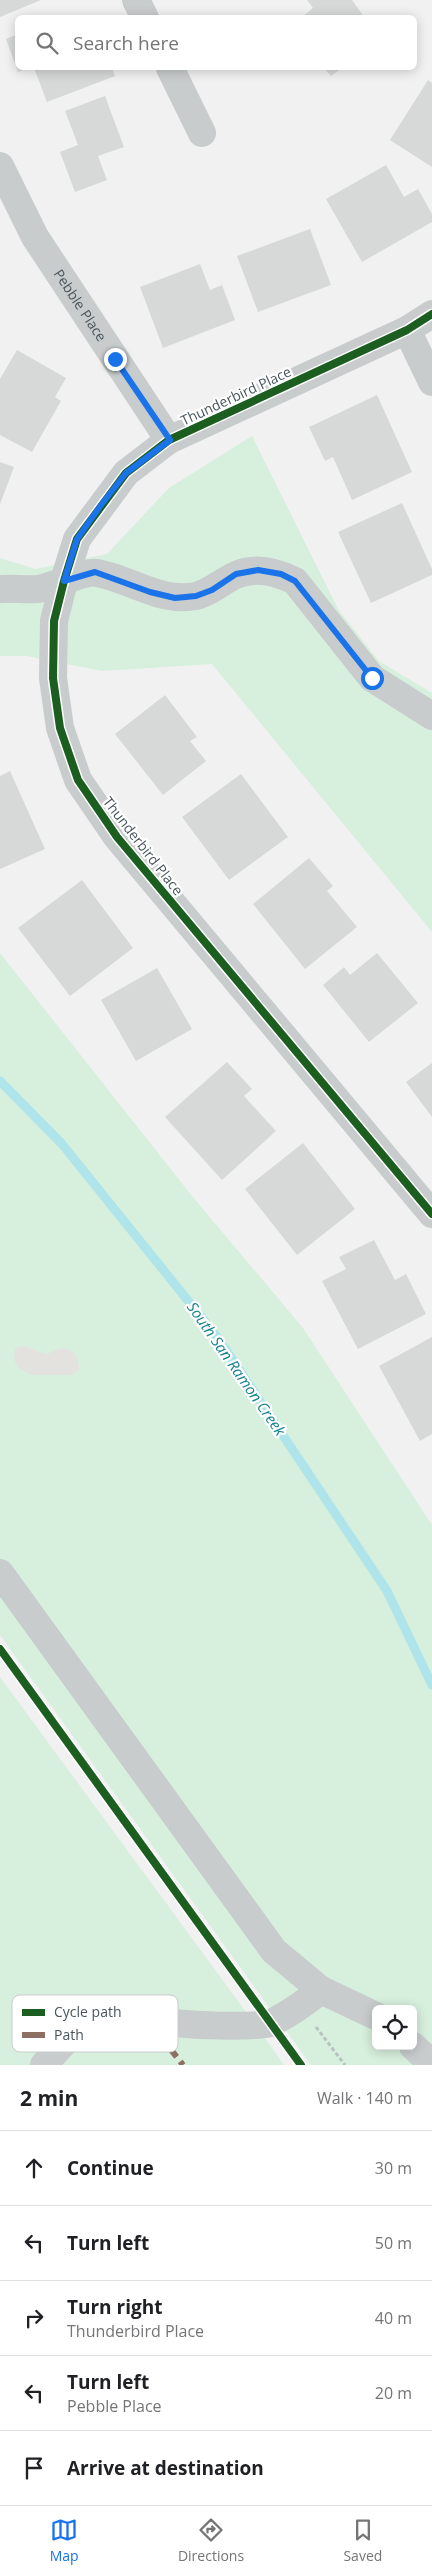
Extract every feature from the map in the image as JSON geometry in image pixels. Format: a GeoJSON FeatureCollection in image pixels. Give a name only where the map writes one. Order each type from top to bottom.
{"type":"FeatureCollection","features":[{"type":"Feature","properties":{"kind":"street"},"geometry":{"type":"LineString","coordinates":[[136,0],[144,15]]}},
{"type":"Feature","properties":{"kind":"street"},"geometry":{"type":"LineString","coordinates":[[171,70],[202,132]]}},
{"type":"Feature","properties":{"kind":"street","name":"Pebble Place"},"geometry":{"type":"LineString","coordinates":[[0,166],[36,237],[170,440]]}},
{"type":"Feature","properties":{"kind":"street","name":"Thunderbird Place"},"geometry":{"type":"LineString","coordinates":[[432,314],[407,330],[170,440],[126,473],[77,539],[54,621],[53,678],[60,728],[78,780],[117,837],[432,1214]]}},
{"type":"Feature","properties":{"kind":"street"},"geometry":{"type":"LineString","coordinates":[[407,330],[432,382]]}},
{"type":"Feature","properties":{"kind":"street"},"geometry":{"type":"LineString","coordinates":[[0,589],[38,589],[95,572],[150,592],[175,598],[196,596],[212,590],[236,574],[258,570],[281,574],[295,581],[372,678],[432,716]]}},
{"type":"Feature","properties":{"kind":"street"},"geometry":{"type":"LineString","coordinates":[[0,1573],[274,1951],[320,1990],[372,2014]]}},
{"type":"Feature","properties":{"kind":"street"},"geometry":{"type":"LineString","coordinates":[[178,2024],[245,2025],[271,2022],[297,2007],[320,1990]]}},
{"type":"Feature","properties":{"kind":"street"},"geometry":{"type":"LineString","coordinates":[[417,2050],[432,2064]]}},
{"type":"Feature","properties":{"kind":"street"},"geometry":{"type":"LineString","coordinates":[[44,2065],[55,2052]]}},
{"type":"Feature","properties":{"kind":"path"},"geometry":{"type":"LineString","coordinates":[[297,2007],[328,2041],[345,2065]]}},
{"type":"Feature","properties":{"kind":"green space"},"geometry":{"type":"Polygon","coordinates":[[[252,436],[338,609],[379,661],[432,693],[432,932],[212,664],[102,671],[26,656],[0,656],[0,558],[36,569],[107,554],[169,488],[252,436]]]}},
{"type":"Feature","properties":{"kind":"green space"},"geometry":{"type":"Polygon","coordinates":[[[0,953],[192,1196],[303,1328],[432,1525],[432,2065],[311,2065],[0,1635],[0,953]]]}},
{"type":"Feature","properties":{"kind":"green space"},"geometry":{"type":"Polygon","coordinates":[[[0,1677],[284,2065],[0,2065],[0,1677]]]}},
{"type":"Feature","properties":{"kind":"sand"},"geometry":{"type":"Polygon","coordinates":[[[24,1346],[45,1354],[61,1349],[70,1350],[76,1356],[79,1370],[71,1375],[31,1375],[19,1368],[15,1362],[14,1352],[16,1348],[24,1346]]]}},
{"type":"Feature","properties":{"kind":"building"},"geometry":{"type":"Polygon","coordinates":[[[0,0],[41,0],[0,17],[0,0]]]}},
{"type":"Feature","properties":{"kind":"building"},"geometry":{"type":"Polygon","coordinates":[[[307,0],[352,0],[363,15],[305,15],[313,8],[307,0]]]}},
{"type":"Feature","properties":{"kind":"building"},"geometry":{"type":"Polygon","coordinates":[[[15,35],[15,64],[6,39],[15,35]]]}},
{"type":"Feature","properties":{"kind":"building"},"geometry":{"type":"Polygon","coordinates":[[[35,70],[113,70],[115,76],[47,102],[35,70]]]}},
{"type":"Feature","properties":{"kind":"building"},"geometry":{"type":"Polygon","coordinates":[[[326,70],[339,70],[331,76],[326,70]]]}},
{"type":"Feature","properties":{"kind":"building"},"geometry":{"type":"Polygon","coordinates":[[[428,80],[432,83],[432,167],[390,140],[428,80]]]}},
{"type":"Feature","properties":{"kind":"building"},"geometry":{"type":"Polygon","coordinates":[[[105,96],[124,147],[98,156],[107,180],[75,192],[60,152],[78,145],[65,111],[105,96]]]}},
{"type":"Feature","properties":{"kind":"building"},"geometry":{"type":"Polygon","coordinates":[[[386,165],[404,197],[418,189],[432,214],[432,222],[362,262],[326,199],[386,165]]]}},
{"type":"Feature","properties":{"kind":"building"},"geometry":{"type":"Polygon","coordinates":[[[310,229],[331,285],[258,312],[237,256],[310,229]]]}},
{"type":"Feature","properties":{"kind":"building"},"geometry":{"type":"Polygon","coordinates":[[[200,264],[210,290],[222,285],[235,320],[163,348],[140,287],[200,264]]]}},
{"type":"Feature","properties":{"kind":"building"},"geometry":{"type":"Polygon","coordinates":[[[17,350],[66,378],[55,397],[61,401],[32,452],[0,435],[0,379],[17,350]]]}},
{"type":"Feature","properties":{"kind":"building"},"geometry":{"type":"Polygon","coordinates":[[[377,395],[412,472],[352,500],[333,457],[325,461],[309,427],[377,395]]]}},
{"type":"Feature","properties":{"kind":"building"},"geometry":{"type":"Polygon","coordinates":[[[0,462],[14,467],[0,504],[0,462]]]}},
{"type":"Feature","properties":{"kind":"building"},"geometry":{"type":"Polygon","coordinates":[[[402,503],[432,569],[432,575],[371,603],[338,532],[402,503]]]}},
{"type":"Feature","properties":{"kind":"building"},"geometry":{"type":"Polygon","coordinates":[[[165,695],[197,737],[190,741],[206,761],[163,795],[115,734],[165,695]]]}},
{"type":"Feature","properties":{"kind":"building"},"geometry":{"type":"Polygon","coordinates":[[[10,771],[45,849],[0,869],[0,776],[10,771]]]}},
{"type":"Feature","properties":{"kind":"building"},"geometry":{"type":"Polygon","coordinates":[[[241,774],[288,837],[229,880],[182,817],[241,774]]]}},
{"type":"Feature","properties":{"kind":"building"},"geometry":{"type":"Polygon","coordinates":[[[309,858],[333,886],[327,891],[357,927],[305,969],[253,904],[309,858]]]}},
{"type":"Feature","properties":{"kind":"building"},"geometry":{"type":"Polygon","coordinates":[[[82,880],[133,948],[70,996],[18,928],[82,880]]]}},
{"type":"Feature","properties":{"kind":"building"},"geometry":{"type":"Polygon","coordinates":[[[377,953],[418,1003],[369,1042],[323,985],[344,967],[350,975],[377,953]]]}},
{"type":"Feature","properties":{"kind":"building"},"geometry":{"type":"Polygon","coordinates":[[[157,968],[192,1029],[136,1061],[101,1000],[157,968]]]}},
{"type":"Feature","properties":{"kind":"building"},"geometry":{"type":"Polygon","coordinates":[[[227,1062],[252,1089],[244,1096],[276,1131],[222,1180],[165,1117],[227,1062]]]}},
{"type":"Feature","properties":{"kind":"building"},"geometry":{"type":"Polygon","coordinates":[[[432,1063],[432,1117],[406,1082],[432,1063]]]}},
{"type":"Feature","properties":{"kind":"building"},"geometry":{"type":"Polygon","coordinates":[[[303,1143],[355,1209],[297,1255],[245,1189],[303,1143]]]}},
{"type":"Feature","properties":{"kind":"building"},"geometry":{"type":"Polygon","coordinates":[[[374,1240],[395,1280],[406,1274],[426,1314],[358,1349],[322,1281],[346,1269],[339,1257],[374,1240]]]}},
{"type":"Feature","properties":{"kind":"building"},"geometry":{"type":"Polygon","coordinates":[[[432,1337],[432,1434],[420,1441],[379,1366],[432,1337]]]}},
{"type":"Feature","properties":{"kind":"waterway","name":"South San Ramon Creek"},"geometry":{"type":"LineString","coordinates":[[0,1081],[62,1144],[218,1338],[387,1591],[432,1685]]}},
{"type":"Feature","properties":{"kind":"marked path"},"geometry":{"type":"LineString","coordinates":[[173,2052],[183,2065]]}},
{"type":"Feature","properties":{"kind":"cycle path"},"geometry":{"type":"LineString","coordinates":[[432,314],[407,330],[169,440],[126,473],[77,539],[54,621],[53,678],[60,728],[78,780],[117,837],[432,1214]]}},
{"type":"Feature","properties":{"kind":"cycle path"},"geometry":{"type":"LineString","coordinates":[[0,1649],[301,2065]]}},
{"type":"Feature","properties":{"kind":"route"},"geometry":{"type":"LineString","coordinates":[[115,359],[170,440],[126,473],[101,505],[77,539],[64,581],[95,572],[150,592],[175,598],[196,596],[212,590],[236,574],[258,570],[281,574],[295,581],[372,678]]}}]}
